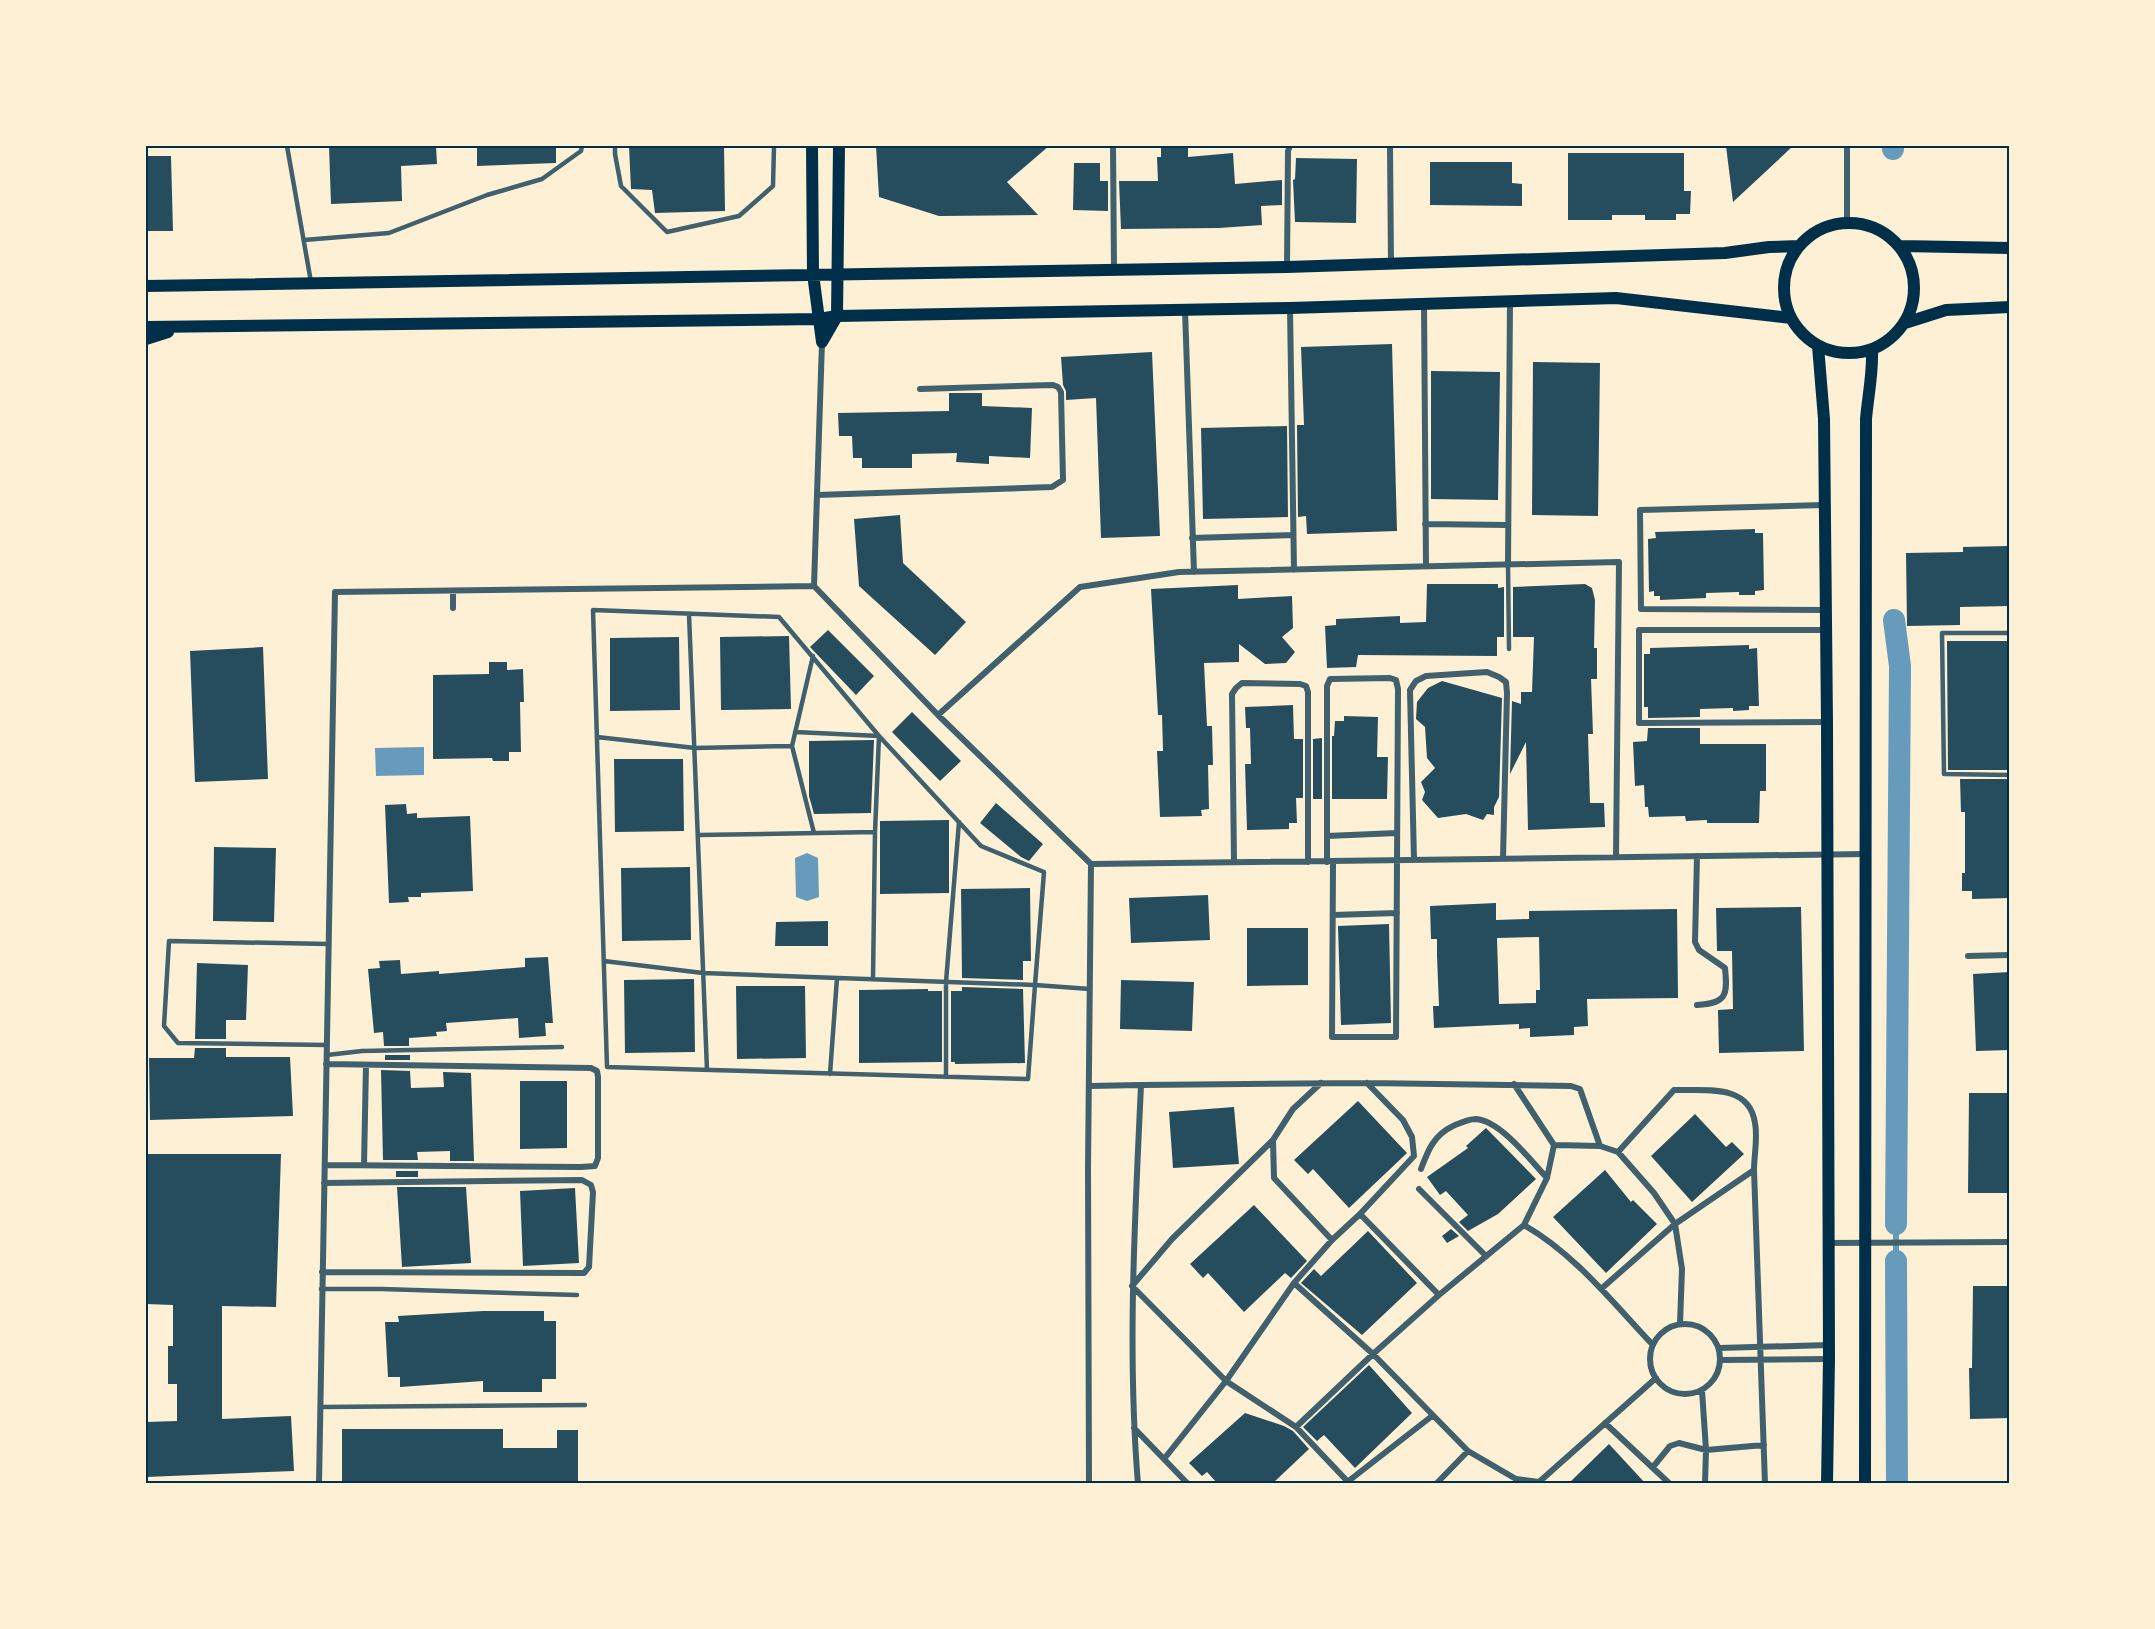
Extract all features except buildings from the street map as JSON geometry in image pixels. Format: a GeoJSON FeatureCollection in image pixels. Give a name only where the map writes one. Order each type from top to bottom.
{"type":"FeatureCollection","features":[{"type":"Feature","properties":{"kind":"main road"},"geometry":{"type":"LineString","coordinates":[[812,146],[813,274],[822,342]]}},
{"type":"Feature","properties":{"kind":"main road"},"geometry":{"type":"LineString","coordinates":[[822,342],[837,316],[839,146]]}},
{"type":"Feature","properties":{"kind":"main road"},"geometry":{"type":"LineString","coordinates":[[1847,223],[1867,225],[1885,233],[1900,246],[1910,264],[1915,284],[1913,304],[1905,323],[1891,339],[1872,350],[1854,353],[1835,352],[1818,346],[1798,329],[1791,318],[1785,300],[1784,281],[1789,263],[1799,246],[1813,234],[1829,226],[1847,223]]}},
{"type":"Feature","properties":{"kind":"main road"},"geometry":{"type":"LineString","coordinates":[[146,286],[1287,267],[1725,253],[1769,247],[1799,246]]}},
{"type":"Feature","properties":{"kind":"main road"},"geometry":{"type":"LineString","coordinates":[[1900,246],[2010,248]]}},
{"type":"Feature","properties":{"kind":"main road"},"geometry":{"type":"LineString","coordinates":[[146,327],[819,320],[837,316],[1290,308],[1616,298],[1791,318]]}},
{"type":"Feature","properties":{"kind":"main road"},"geometry":{"type":"LineString","coordinates":[[1905,323],[1946,310],[2010,307]]}},
{"type":"Feature","properties":{"kind":"main road"},"geometry":{"type":"LineString","coordinates":[[146,339],[160,333],[199,327]]}},
{"type":"Feature","properties":{"kind":"main road"},"geometry":{"type":"LineString","coordinates":[[1818,346],[1824,419],[1827,722],[1829,1345],[1827,1484]]}},
{"type":"Feature","properties":{"kind":"main road"},"geometry":{"type":"LineString","coordinates":[[1865,1484],[1866,419],[1872,350]]}},
{"type":"Feature","properties":{"kind":"street"},"geometry":{"type":"LineString","coordinates":[[1113,146],[1114,269]]}},
{"type":"Feature","properties":{"kind":"street"},"geometry":{"type":"LineString","coordinates":[[1287,267],[1288,151],[1290,146]]}},
{"type":"Feature","properties":{"kind":"street"},"geometry":{"type":"LineString","coordinates":[[1390,146],[1391,264]]}},
{"type":"Feature","properties":{"kind":"street"},"geometry":{"type":"LineString","coordinates":[[1847,146],[1847,223]]}},
{"type":"Feature","properties":{"kind":"street"},"geometry":{"type":"LineString","coordinates":[[1508,564],[1510,300]]}},
{"type":"Feature","properties":{"kind":"street"},"geometry":{"type":"LineString","coordinates":[[1424,303],[1426,566]]}},
{"type":"Feature","properties":{"kind":"street"},"geometry":{"type":"LineString","coordinates":[[1290,308],[1294,570]]}},
{"type":"Feature","properties":{"kind":"street"},"geometry":{"type":"LineString","coordinates":[[1185,310],[1194,572]]}},
{"type":"Feature","properties":{"kind":"street"},"geometry":{"type":"LineString","coordinates":[[822,342],[814,586],[939,715],[1090,864],[1866,854]]}},
{"type":"Feature","properties":{"kind":"street"},"geometry":{"type":"LineString","coordinates":[[817,495],[1052,487],[1063,480],[1061,392],[1058,387],[1053,385],[920,389]]}},
{"type":"Feature","properties":{"kind":"street"},"geometry":{"type":"LineString","coordinates":[[1825,505],[1640,510],[1640,543],[1641,609],[1826,610]]}},
{"type":"Feature","properties":{"kind":"street"},"geometry":{"type":"LineString","coordinates":[[1425,524],[1508,525]]}},
{"type":"Feature","properties":{"kind":"street"},"geometry":{"type":"LineString","coordinates":[[1192,538],[1293,535]]}},
{"type":"Feature","properties":{"kind":"street"},"geometry":{"type":"LineString","coordinates":[[939,715],[1080,587],[1179,572],[1619,562],[1616,857]]}},
{"type":"Feature","properties":{"kind":"street"},"geometry":{"type":"LineString","coordinates":[[319,1484],[335,592],[814,586]]}},
{"type":"Feature","properties":{"kind":"street"},"geometry":{"type":"LineString","coordinates":[[453,591],[453,608]]}},
{"type":"Feature","properties":{"kind":"street"},"geometry":{"type":"LineString","coordinates":[[1826,630],[1638,630],[1639,723],[1827,722]]}},
{"type":"Feature","properties":{"kind":"street"},"geometry":{"type":"LineString","coordinates":[[1414,860],[1410,690],[1416,681],[1426,676],[1487,672],[1506,682],[1507,693],[1503,858]]}},
{"type":"Feature","properties":{"kind":"street"},"geometry":{"type":"LineString","coordinates":[[1390,678],[1396,680],[1398,689],[1396,1037],[1332,1037],[1333,915],[1327,836],[1327,686],[1330,679],[1390,678]]}},
{"type":"Feature","properties":{"kind":"street"},"geometry":{"type":"LineString","coordinates":[[1234,862],[1232,694],[1242,683],[1306,686],[1308,862]]}},
{"type":"Feature","properties":{"kind":"street"},"geometry":{"type":"LineString","coordinates":[[1327,836],[1397,833]]}},
{"type":"Feature","properties":{"kind":"street"},"geometry":{"type":"LineString","coordinates":[[1697,856],[1695,942],[1699,950],[1725,968],[1727,989],[1722,999],[1715,1004],[1697,1005]]}},
{"type":"Feature","properties":{"kind":"street"},"geometry":{"type":"LineString","coordinates":[[1089,1484],[1090,864]]}},
{"type":"Feature","properties":{"kind":"street"},"geometry":{"type":"LineString","coordinates":[[1333,915],[1397,913]]}},
{"type":"Feature","properties":{"kind":"street"},"geometry":{"type":"LineString","coordinates":[[1968,956],[2010,955]]}},
{"type":"Feature","properties":{"kind":"street"},"geometry":{"type":"LineString","coordinates":[[325,1165],[581,1167],[595,1166],[598,1158],[598,1077],[597,1071],[591,1068],[326,1065]]}},
{"type":"Feature","properties":{"kind":"street"},"geometry":{"type":"LineString","coordinates":[[364,1165],[366,1065]]}},
{"type":"Feature","properties":{"kind":"street"},"geometry":{"type":"LineString","coordinates":[[1089,1086],[1322,1083],[1571,1086],[1580,1089],[1600,1146]]}},
{"type":"Feature","properties":{"kind":"street"},"geometry":{"type":"LineString","coordinates":[[1132,1286],[1172,1239],[1273,1140],[1293,1109],[1322,1083]]}},
{"type":"Feature","properties":{"kind":"street"},"geometry":{"type":"LineString","coordinates":[[1164,1459],[1226,1381],[1294,1283],[1332,1240],[1360,1214],[1414,1156],[1412,1137],[1403,1120],[1367,1083]]}},
{"type":"Feature","properties":{"kind":"street"},"geometry":{"type":"LineString","coordinates":[[1296,1427],[1439,1295],[1524,1225],[1547,1178],[1554,1145],[1514,1084]]}},
{"type":"Feature","properties":{"kind":"street"},"geometry":{"type":"LineString","coordinates":[[1138,1484],[1134,1427],[1132,1286],[1141,1085]]}},
{"type":"Feature","properties":{"kind":"street"},"geometry":{"type":"LineString","coordinates":[[1618,1152],[1674,1090],[1731,1092],[1749,1104],[1756,1124],[1754,1170],[1765,1484]]}},
{"type":"Feature","properties":{"kind":"street"},"geometry":{"type":"LineString","coordinates":[[1421,1169],[1432,1140],[1447,1129],[1477,1119],[1495,1127],[1510,1139],[1547,1178]]}},
{"type":"Feature","properties":{"kind":"street"},"geometry":{"type":"LineString","coordinates":[[1273,1140],[1274,1178],[1332,1240]]}},
{"type":"Feature","properties":{"kind":"street"},"geometry":{"type":"LineString","coordinates":[[1554,1145],[1600,1146],[1618,1152],[1654,1193],[1675,1224],[1682,1269],[1680,1324]]}},
{"type":"Feature","properties":{"kind":"street"},"geometry":{"type":"LineString","coordinates":[[1601,1289],[1675,1224],[1754,1170]]}},
{"type":"Feature","properties":{"kind":"street"},"geometry":{"type":"LineString","coordinates":[[322,1272],[584,1273],[589,1267],[593,1192],[591,1185],[582,1180],[324,1183]]}},
{"type":"Feature","properties":{"kind":"street"},"geometry":{"type":"LineString","coordinates":[[1419,1188],[1486,1256]]}},
{"type":"Feature","properties":{"kind":"street"},"geometry":{"type":"LineString","coordinates":[[1360,1214],[1439,1295]]}},
{"type":"Feature","properties":{"kind":"street"},"geometry":{"type":"LineString","coordinates":[[1524,1225],[1544,1236],[1601,1289],[1653,1345]]}},
{"type":"Feature","properties":{"kind":"street"},"geometry":{"type":"LineString","coordinates":[[1827,1243],[2010,1242]]}},
{"type":"Feature","properties":{"kind":"street"},"geometry":{"type":"LineString","coordinates":[[1294,1283],[1373,1354],[1468,1451],[1515,1479],[1526,1483],[1539,1482],[1656,1378]]}},
{"type":"Feature","properties":{"kind":"street"},"geometry":{"type":"LineString","coordinates":[[1132,1286],[1226,1381],[1296,1427],[1348,1483],[1432,1416]]}},
{"type":"Feature","properties":{"kind":"street"},"geometry":{"type":"LineString","coordinates":[[1680,1324],[1692,1324],[1704,1329],[1719,1347],[1720,1360],[1715,1377],[1702,1390],[1682,1394],[1671,1391],[1656,1378],[1651,1368],[1650,1356],[1653,1345],[1659,1335],[1680,1324]]}},
{"type":"Feature","properties":{"kind":"street"},"geometry":{"type":"LineString","coordinates":[[1719,1347],[1829,1345]]}},
{"type":"Feature","properties":{"kind":"street"},"geometry":{"type":"LineString","coordinates":[[1720,1360],[1829,1359]]}},
{"type":"Feature","properties":{"kind":"street"},"geometry":{"type":"LineString","coordinates":[[1702,1390],[1706,1450],[1705,1484]]}},
{"type":"Feature","properties":{"kind":"street"},"geometry":{"type":"LineString","coordinates":[[1605,1423],[1670,1484]]}},
{"type":"Feature","properties":{"kind":"street"},"geometry":{"type":"LineString","coordinates":[[1134,1427],[1188,1484]]}},
{"type":"Feature","properties":{"kind":"street"},"geometry":{"type":"LineString","coordinates":[[1653,1467],[1670,1446],[1679,1443],[1706,1450],[1764,1445]]}},
{"type":"Feature","properties":{"kind":"street"},"geometry":{"type":"LineString","coordinates":[[1436,1484],[1468,1451]]}},
{"type":"Feature","properties":{"kind":"lane"},"geometry":{"type":"LineString","coordinates":[[287,146],[311,284]]}},
{"type":"Feature","properties":{"kind":"lane"},"geometry":{"type":"LineString","coordinates":[[304,240],[389,233],[487,195],[542,179],[581,151],[582,146]]}},
{"type":"Feature","properties":{"kind":"lane"},"geometry":{"type":"LineString","coordinates":[[615,146],[621,186],[667,232],[739,216],[773,186],[774,146]]}},
{"type":"Feature","properties":{"kind":"lane"},"geometry":{"type":"LineString","coordinates":[[1508,564],[1509,650]]}},
{"type":"Feature","properties":{"kind":"lane"},"geometry":{"type":"LineString","coordinates":[[593,610],[689,614],[779,617],[879,736],[981,846],[1044,872],[1028,1079],[607,1068],[593,610]]}},
{"type":"Feature","properties":{"kind":"lane"},"geometry":{"type":"LineString","coordinates":[[689,614],[707,1070]]}},
{"type":"Feature","properties":{"kind":"lane"},"geometry":{"type":"LineString","coordinates":[[2010,633],[1942,633],[1944,774],[2010,775]]}},
{"type":"Feature","properties":{"kind":"lane"},"geometry":{"type":"LineString","coordinates":[[813,656],[792,746],[814,833]]}},
{"type":"Feature","properties":{"kind":"lane"},"geometry":{"type":"LineString","coordinates":[[795,732],[879,736]]}},
{"type":"Feature","properties":{"kind":"lane"},"geometry":{"type":"LineString","coordinates":[[873,979],[874,832],[879,736]]}},
{"type":"Feature","properties":{"kind":"lane"},"geometry":{"type":"LineString","coordinates":[[597,737],[695,748],[792,746]]}},
{"type":"Feature","properties":{"kind":"lane"},"geometry":{"type":"LineString","coordinates":[[946,1077],[946,982],[959,822]]}},
{"type":"Feature","properties":{"kind":"lane"},"geometry":{"type":"LineString","coordinates":[[698,835],[874,832]]}},
{"type":"Feature","properties":{"kind":"lane"},"geometry":{"type":"LineString","coordinates":[[327,1045],[178,1043],[164,1026],[169,941],[329,944]]}},
{"type":"Feature","properties":{"kind":"lane"},"geometry":{"type":"LineString","coordinates":[[604,962],[704,973],[1089,989]]}},
{"type":"Feature","properties":{"kind":"lane"},"geometry":{"type":"LineString","coordinates":[[830,1074],[837,978]]}},
{"type":"Feature","properties":{"kind":"lane"},"geometry":{"type":"LineString","coordinates":[[327,1054],[362,1051],[562,1047]]}},
{"type":"Feature","properties":{"kind":"lane"},"geometry":{"type":"LineString","coordinates":[[321,1289],[577,1295]]}},
{"type":"Feature","properties":{"kind":"lane"},"geometry":{"type":"LineString","coordinates":[[321,1407],[585,1405]]}},
{"type":"Feature","properties":{"kind":"water"},"geometry":{"type":"Polygon","coordinates":[[[424,747],[424,775],[376,776],[375,748],[424,747]]]}},
{"type":"Feature","properties":{"kind":"water"},"geometry":{"type":"Polygon","coordinates":[[[807,853],[818,858],[819,897],[807,901],[796,897],[795,858],[807,853]]]}},
{"type":"Feature","properties":{"kind":"waterway"},"geometry":{"type":"LineString","coordinates":[[1894,620],[1900,666],[1896,1224]]}},
{"type":"Feature","properties":{"kind":"waterway"},"geometry":{"type":"LineString","coordinates":[[1896,1224],[1896,1261]]}},
{"type":"Feature","properties":{"kind":"waterway"},"geometry":{"type":"LineString","coordinates":[[1896,1261],[1897,1484]]}}]}
